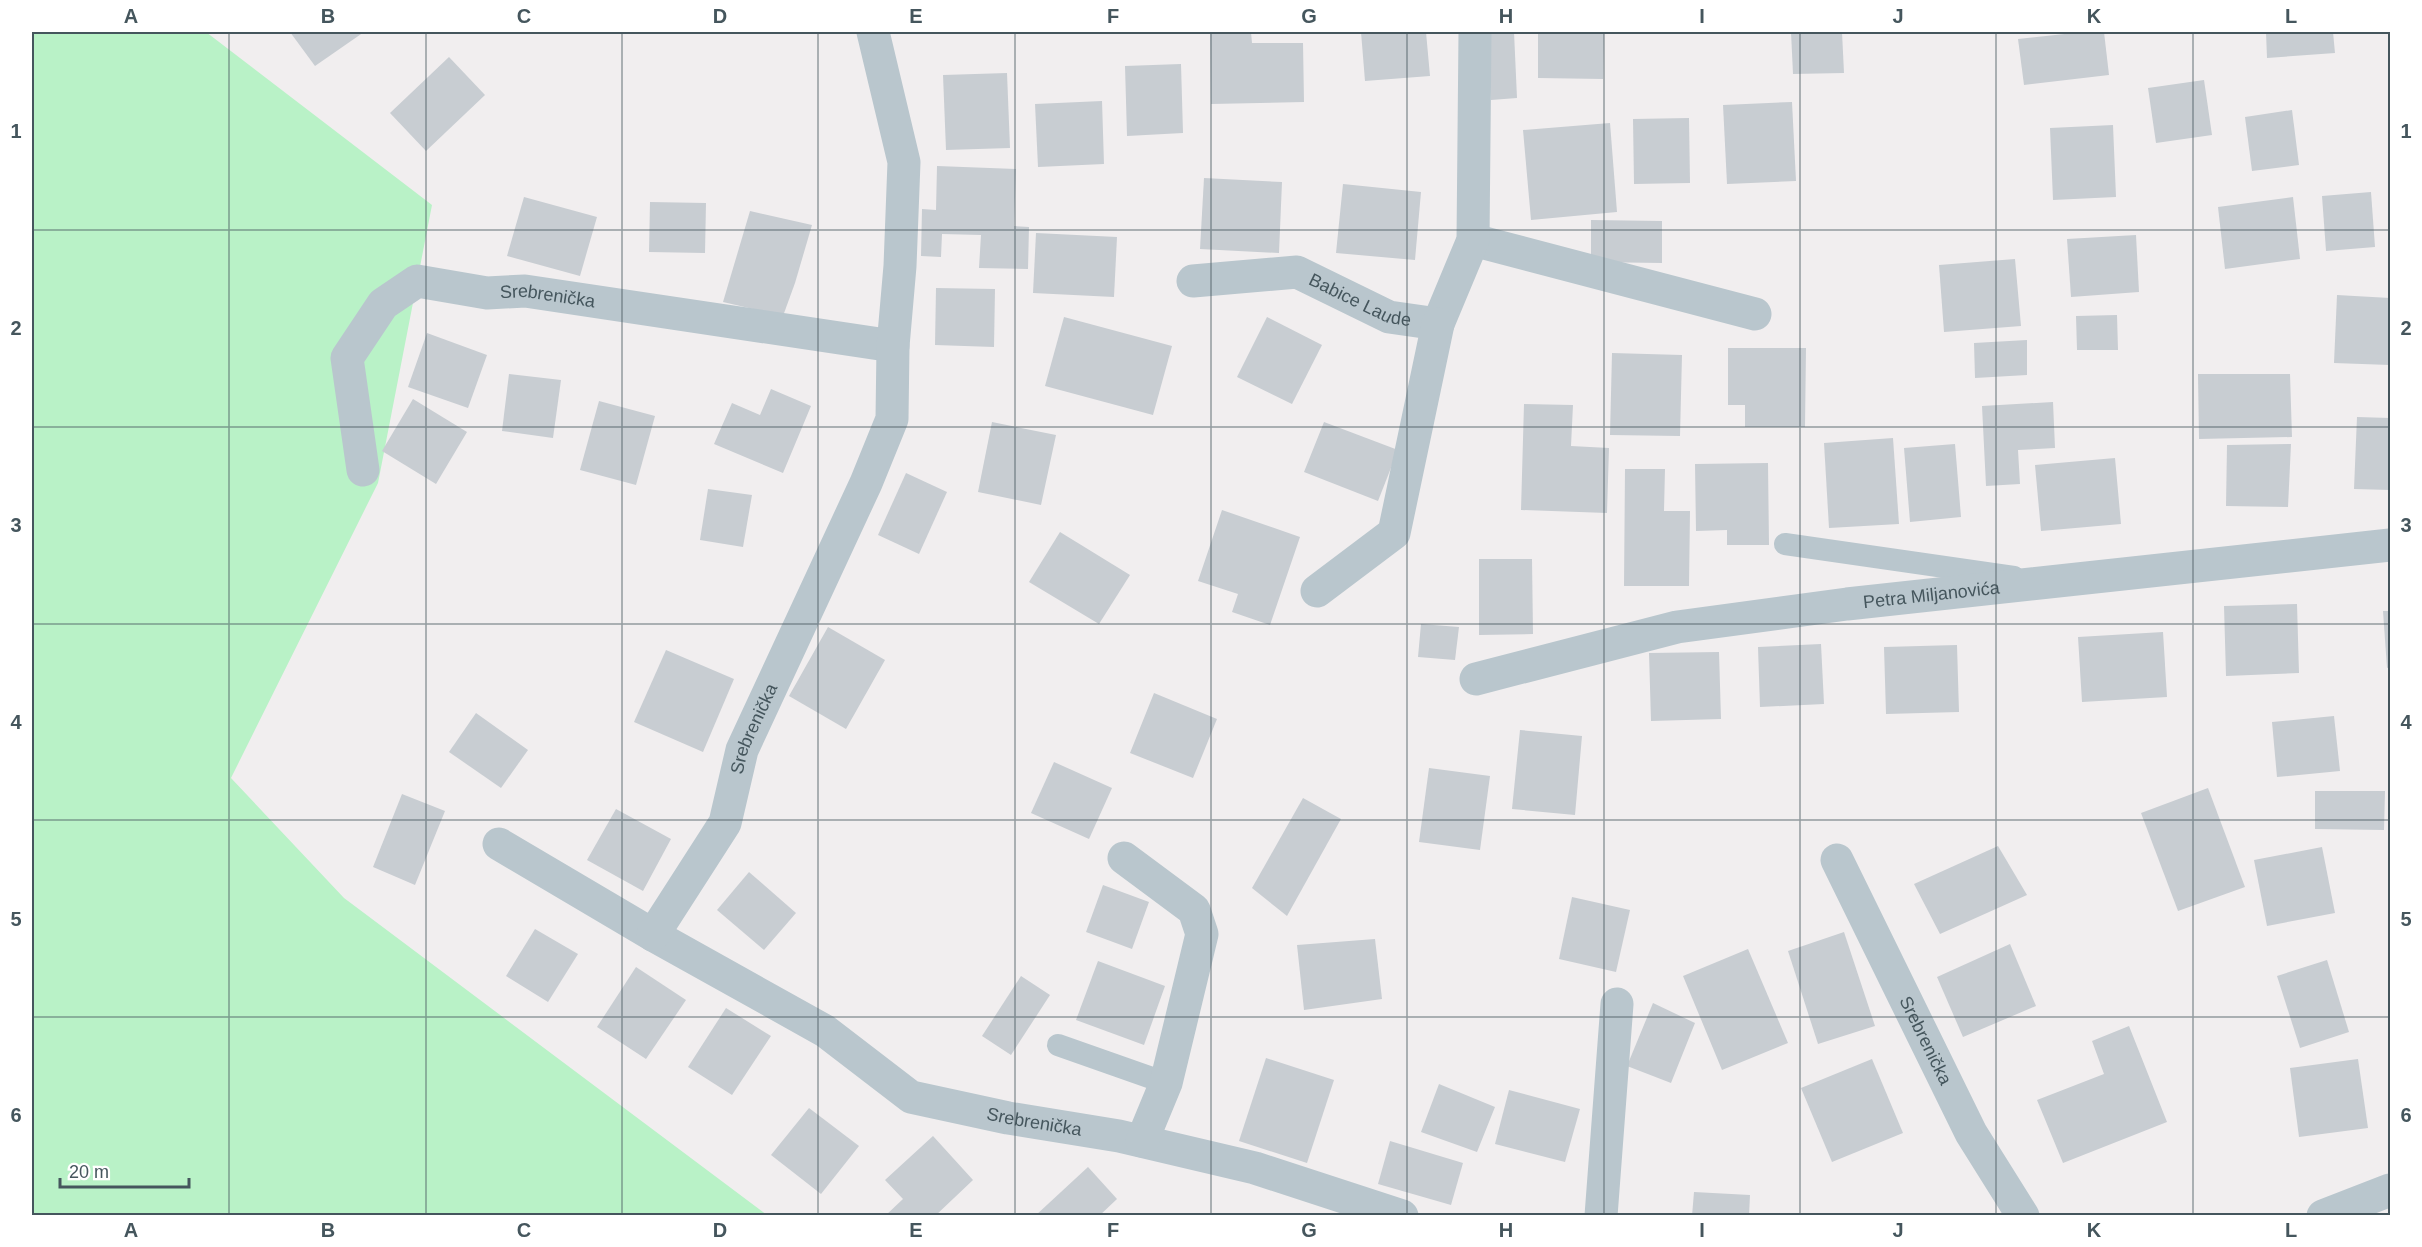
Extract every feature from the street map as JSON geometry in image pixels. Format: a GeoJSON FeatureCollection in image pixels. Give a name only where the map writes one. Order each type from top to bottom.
{"type":"FeatureCollection","features":[{"type":"Feature","properties":{"kind":"street","name":"Srebrenička"},"geometry":{"type":"LineString","coordinates":[[653,935],[725,823],[742,750],[866,483],[892,419],[893,346],[900,266],[904,162],[873,32]]}},
{"type":"Feature","properties":{"kind":"street","name":"Babice Laude"},"geometry":{"type":"LineString","coordinates":[[1193,281],[1297,272],[1389,317],[1438,324],[1473,240],[1475,32]]}},
{"type":"Feature","properties":{"kind":"street"},"geometry":{"type":"LineString","coordinates":[[1473,240],[1755,314]]}},
{"type":"Feature","properties":{"kind":"street","name":"Srebrenička"},"geometry":{"type":"LineString","coordinates":[[363,470],[347,358],[383,304],[417,281],[487,293],[525,291],[893,346]]}},
{"type":"Feature","properties":{"kind":"street"},"geometry":{"type":"LineString","coordinates":[[1317,591],[1394,533],[1438,324]]}},
{"type":"Feature","properties":{"kind":"street","name":"Petra Miljanovića"},"geometry":{"type":"LineString","coordinates":[[1476,679],[1677,627],[2042,581],[2391,545]]}},
{"type":"Feature","properties":{"kind":"street","name":"Srebrenička"},"geometry":{"type":"LineString","coordinates":[[499,844],[653,935],[825,1031],[910,1097],[1008,1118],[1142,1141],[1255,1168],[1402,1215]]}},
{"type":"Feature","properties":{"kind":"street"},"geometry":{"type":"LineString","coordinates":[[1124,858],[1194,910],[1202,934],[1166,1083],[1142,1141]]}},
{"type":"Feature","properties":{"kind":"street","name":"Srebrenička"},"geometry":{"type":"LineString","coordinates":[[1837,860],[1971,1134],[2023,1215]]}},
{"type":"Feature","properties":{"kind":"street"},"geometry":{"type":"LineString","coordinates":[[1601,1215],[1617,1004]]}},
{"type":"Feature","properties":{"kind":"street"},"geometry":{"type":"LineString","coordinates":[[2323,1215],[2391,1190]]}},
{"type":"Feature","properties":{"kind":"lane"},"geometry":{"type":"LineString","coordinates":[[1785,544],[2042,581]]}},
{"type":"Feature","properties":{"kind":"lane"},"geometry":{"type":"LineString","coordinates":[[1058,1045],[1166,1083]]}},
{"type":"Feature","properties":{"kind":"green space"},"geometry":{"type":"Polygon","coordinates":[[[32,32],[206,32],[432,205],[378,483],[231,778],[344,898],[767,1215],[32,1215],[32,32]]]}},
{"type":"Feature","properties":{"kind":"building"},"geometry":{"type":"Polygon","coordinates":[[[290,32],[364,32],[315,66],[290,32]]]}},
{"type":"Feature","properties":{"kind":"building"},"geometry":{"type":"Polygon","coordinates":[[[1210,32],[1251,32],[1252,43],[1303,43],[1304,102],[1211,104],[1210,32]]]}},
{"type":"Feature","properties":{"kind":"building"},"geometry":{"type":"Polygon","coordinates":[[[1361,32],[1426,32],[1430,76],[1365,81],[1361,32]]]}},
{"type":"Feature","properties":{"kind":"building"},"geometry":{"type":"Polygon","coordinates":[[[1514,32],[1517,98],[1491,100],[1488,33],[1514,32]]]}},
{"type":"Feature","properties":{"kind":"building"},"geometry":{"type":"Polygon","coordinates":[[[1538,32],[1604,32],[1603,79],[1538,78],[1538,32]]]}},
{"type":"Feature","properties":{"kind":"building"},"geometry":{"type":"Polygon","coordinates":[[[1791,32],[1842,32],[1844,73],[1793,74],[1791,32]]]}},
{"type":"Feature","properties":{"kind":"building"},"geometry":{"type":"Polygon","coordinates":[[[2104,32],[2109,75],[2024,85],[2018,39],[2104,32]]]}},
{"type":"Feature","properties":{"kind":"building"},"geometry":{"type":"Polygon","coordinates":[[[2266,32],[2333,32],[2335,53],[2267,58],[2266,32]]]}},
{"type":"Feature","properties":{"kind":"building"},"geometry":{"type":"Polygon","coordinates":[[[449,57],[485,95],[426,151],[390,113],[449,57]]]}},
{"type":"Feature","properties":{"kind":"building"},"geometry":{"type":"Polygon","coordinates":[[[1181,64],[1183,133],[1127,136],[1125,66],[1181,64]]]}},
{"type":"Feature","properties":{"kind":"building"},"geometry":{"type":"Polygon","coordinates":[[[1007,73],[1010,148],[946,150],[943,75],[1007,73]]]}},
{"type":"Feature","properties":{"kind":"building"},"geometry":{"type":"Polygon","coordinates":[[[2204,80],[2212,135],[2156,143],[2148,88],[2204,80]]]}},
{"type":"Feature","properties":{"kind":"building"},"geometry":{"type":"Polygon","coordinates":[[[1102,101],[1104,164],[1038,167],[1035,104],[1102,101]]]}},
{"type":"Feature","properties":{"kind":"building"},"geometry":{"type":"Polygon","coordinates":[[[1792,102],[1796,181],[1727,184],[1723,105],[1792,102]]]}},
{"type":"Feature","properties":{"kind":"building"},"geometry":{"type":"Polygon","coordinates":[[[2292,110],[2299,165],[2252,171],[2245,117],[2292,110]]]}},
{"type":"Feature","properties":{"kind":"building"},"geometry":{"type":"Polygon","coordinates":[[[1689,118],[1690,183],[1634,184],[1633,119],[1689,118]]]}},
{"type":"Feature","properties":{"kind":"building"},"geometry":{"type":"Polygon","coordinates":[[[1610,123],[1617,212],[1531,220],[1523,130],[1610,123]]]}},
{"type":"Feature","properties":{"kind":"building"},"geometry":{"type":"Polygon","coordinates":[[[2113,125],[2116,197],[2053,200],[2050,128],[2113,125]]]}},
{"type":"Feature","properties":{"kind":"building"},"geometry":{"type":"Polygon","coordinates":[[[937,166],[1016,169],[1014,226],[1029,227],[1028,269],[979,268],[981,235],[942,234],[941,257],[921,256],[922,209],[936,210],[937,166]]]}},
{"type":"Feature","properties":{"kind":"building"},"geometry":{"type":"Polygon","coordinates":[[[1204,178],[1282,182],[1279,253],[1200,249],[1204,178]]]}},
{"type":"Feature","properties":{"kind":"building"},"geometry":{"type":"Polygon","coordinates":[[[1343,184],[1421,192],[1415,260],[1336,253],[1343,184]]]}},
{"type":"Feature","properties":{"kind":"building"},"geometry":{"type":"Polygon","coordinates":[[[2371,192],[2375,247],[2326,251],[2322,196],[2371,192]]]}},
{"type":"Feature","properties":{"kind":"building"},"geometry":{"type":"Polygon","coordinates":[[[524,197],[597,217],[580,276],[507,256],[524,197]]]}},
{"type":"Feature","properties":{"kind":"building"},"geometry":{"type":"Polygon","coordinates":[[[2293,197],[2300,259],[2225,269],[2218,207],[2293,197]]]}},
{"type":"Feature","properties":{"kind":"building"},"geometry":{"type":"Polygon","coordinates":[[[650,202],[706,203],[705,253],[649,252],[650,202]]]}},
{"type":"Feature","properties":{"kind":"building"},"geometry":{"type":"Polygon","coordinates":[[[750,211],[812,225],[783,316],[723,302],[750,211]]]}},
{"type":"Feature","properties":{"kind":"building"},"geometry":{"type":"Polygon","coordinates":[[[1591,220],[1662,221],[1662,263],[1591,262],[1591,220]]]}},
{"type":"Feature","properties":{"kind":"building"},"geometry":{"type":"Polygon","coordinates":[[[1036,233],[1117,237],[1114,297],[1033,293],[1036,233]]]}},
{"type":"Feature","properties":{"kind":"building"},"geometry":{"type":"Polygon","coordinates":[[[2136,235],[2139,292],[2071,297],[2067,239],[2136,235]]]}},
{"type":"Feature","properties":{"kind":"building"},"geometry":{"type":"Polygon","coordinates":[[[2015,259],[2021,326],[1944,332],[1939,265],[2015,259]]]}},
{"type":"Feature","properties":{"kind":"building"},"geometry":{"type":"Polygon","coordinates":[[[936,288],[995,289],[994,347],[935,345],[936,288]]]}},
{"type":"Feature","properties":{"kind":"building"},"geometry":{"type":"Polygon","coordinates":[[[2337,295],[2390,298],[2390,365],[2334,363],[2337,295]]]}},
{"type":"Feature","properties":{"kind":"building"},"geometry":{"type":"Polygon","coordinates":[[[2117,315],[2118,350],[2077,350],[2076,316],[2117,315]]]}},
{"type":"Feature","properties":{"kind":"building"},"geometry":{"type":"Polygon","coordinates":[[[1064,317],[1172,346],[1153,415],[1045,386],[1064,317]]]}},
{"type":"Feature","properties":{"kind":"building"},"geometry":{"type":"Polygon","coordinates":[[[1267,317],[1322,345],[1292,404],[1237,377],[1267,317]]]}},
{"type":"Feature","properties":{"kind":"building"},"geometry":{"type":"Polygon","coordinates":[[[427,333],[487,355],[468,408],[408,387],[427,333]]]}},
{"type":"Feature","properties":{"kind":"building"},"geometry":{"type":"Polygon","coordinates":[[[2027,340],[2027,375],[1975,378],[1974,343],[2027,340]]]}},
{"type":"Feature","properties":{"kind":"building"},"geometry":{"type":"Polygon","coordinates":[[[1728,348],[1806,348],[1805,427],[1745,427],[1745,405],[1728,405],[1728,348]]]}},
{"type":"Feature","properties":{"kind":"building"},"geometry":{"type":"Polygon","coordinates":[[[1612,353],[1682,355],[1680,436],[1610,435],[1612,353]]]}},
{"type":"Feature","properties":{"kind":"building"},"geometry":{"type":"Polygon","coordinates":[[[509,374],[561,380],[553,438],[502,431],[509,374]]]}},
{"type":"Feature","properties":{"kind":"building"},"geometry":{"type":"Polygon","coordinates":[[[2198,374],[2290,374],[2292,437],[2199,439],[2198,374]]]}},
{"type":"Feature","properties":{"kind":"building"},"geometry":{"type":"Polygon","coordinates":[[[771,389],[811,406],[783,473],[714,444],[732,403],[760,415],[771,389]]]}},
{"type":"Feature","properties":{"kind":"building"},"geometry":{"type":"Polygon","coordinates":[[[413,399],[467,432],[436,484],[382,451],[413,399]]]}},
{"type":"Feature","properties":{"kind":"building"},"geometry":{"type":"Polygon","coordinates":[[[599,401],[655,416],[636,485],[580,470],[599,401]]]}},
{"type":"Feature","properties":{"kind":"building"},"geometry":{"type":"Polygon","coordinates":[[[2053,402],[2055,448],[2018,450],[2020,484],[1986,486],[1982,406],[2053,402]]]}},
{"type":"Feature","properties":{"kind":"building"},"geometry":{"type":"Polygon","coordinates":[[[1524,404],[1573,405],[1571,446],[1609,448],[1607,513],[1521,510],[1524,404]]]}},
{"type":"Feature","properties":{"kind":"building"},"geometry":{"type":"Polygon","coordinates":[[[2357,417],[2390,418],[2390,490],[2354,489],[2357,417]]]}},
{"type":"Feature","properties":{"kind":"building"},"geometry":{"type":"Polygon","coordinates":[[[992,422],[1056,435],[1041,505],[978,492],[992,422]]]}},
{"type":"Feature","properties":{"kind":"building"},"geometry":{"type":"Polygon","coordinates":[[[1324,422],[1398,450],[1378,501],[1304,472],[1324,422]]]}},
{"type":"Feature","properties":{"kind":"building"},"geometry":{"type":"Polygon","coordinates":[[[1893,438],[1899,524],[1829,528],[1824,443],[1893,438]]]}},
{"type":"Feature","properties":{"kind":"building"},"geometry":{"type":"Polygon","coordinates":[[[1955,444],[1961,517],[1910,522],[1904,448],[1955,444]]]}},
{"type":"Feature","properties":{"kind":"building"},"geometry":{"type":"Polygon","coordinates":[[[2291,444],[2288,507],[2226,506],[2227,445],[2291,444]]]}},
{"type":"Feature","properties":{"kind":"building"},"geometry":{"type":"Polygon","coordinates":[[[2115,458],[2121,524],[2041,531],[2035,465],[2115,458]]]}},
{"type":"Feature","properties":{"kind":"building"},"geometry":{"type":"Polygon","coordinates":[[[1768,463],[1769,545],[1727,545],[1727,530],[1696,531],[1695,464],[1768,463]]]}},
{"type":"Feature","properties":{"kind":"building"},"geometry":{"type":"Polygon","coordinates":[[[1625,469],[1665,469],[1664,511],[1690,511],[1689,586],[1624,586],[1625,469]]]}},
{"type":"Feature","properties":{"kind":"building"},"geometry":{"type":"Polygon","coordinates":[[[906,473],[947,492],[919,554],[878,535],[906,473]]]}},
{"type":"Feature","properties":{"kind":"building"},"geometry":{"type":"Polygon","coordinates":[[[708,489],[752,495],[743,547],[700,540],[708,489]]]}},
{"type":"Feature","properties":{"kind":"building"},"geometry":{"type":"Polygon","coordinates":[[[1222,510],[1300,537],[1270,625],[1232,612],[1238,594],[1198,581],[1222,510]]]}},
{"type":"Feature","properties":{"kind":"building"},"geometry":{"type":"Polygon","coordinates":[[[1060,532],[1130,575],[1099,624],[1029,582],[1060,532]]]}},
{"type":"Feature","properties":{"kind":"building"},"geometry":{"type":"Polygon","coordinates":[[[1479,559],[1532,559],[1533,634],[1479,635],[1479,559]]]}},
{"type":"Feature","properties":{"kind":"building"},"geometry":{"type":"Polygon","coordinates":[[[2297,604],[2299,673],[2226,676],[2224,606],[2297,604]]]}},
{"type":"Feature","properties":{"kind":"building"},"geometry":{"type":"Polygon","coordinates":[[[2383,611],[2390,611],[2390,667],[2387,668],[2383,611]]]}},
{"type":"Feature","properties":{"kind":"building"},"geometry":{"type":"Polygon","coordinates":[[[1421,624],[1459,627],[1455,660],[1418,657],[1421,624]]]}},
{"type":"Feature","properties":{"kind":"building"},"geometry":{"type":"Polygon","coordinates":[[[828,627],[885,660],[846,729],[789,696],[828,627]]]}},
{"type":"Feature","properties":{"kind":"building"},"geometry":{"type":"Polygon","coordinates":[[[2163,632],[2167,697],[2082,702],[2078,637],[2163,632]]]}},
{"type":"Feature","properties":{"kind":"building"},"geometry":{"type":"Polygon","coordinates":[[[1821,644],[1824,704],[1760,707],[1758,647],[1821,644]]]}},
{"type":"Feature","properties":{"kind":"building"},"geometry":{"type":"Polygon","coordinates":[[[1957,645],[1959,712],[1886,714],[1884,647],[1957,645]]]}},
{"type":"Feature","properties":{"kind":"building"},"geometry":{"type":"Polygon","coordinates":[[[666,650],[734,679],[703,752],[634,722],[666,650]]]}},
{"type":"Feature","properties":{"kind":"building"},"geometry":{"type":"Polygon","coordinates":[[[1719,652],[1721,719],[1651,721],[1649,653],[1719,652]]]}},
{"type":"Feature","properties":{"kind":"building"},"geometry":{"type":"Polygon","coordinates":[[[1154,693],[1217,719],[1193,778],[1130,753],[1154,693]]]}},
{"type":"Feature","properties":{"kind":"building"},"geometry":{"type":"Polygon","coordinates":[[[476,713],[528,750],[501,788],[449,752],[476,713]]]}},
{"type":"Feature","properties":{"kind":"building"},"geometry":{"type":"Polygon","coordinates":[[[2334,716],[2340,771],[2277,777],[2272,722],[2334,716]]]}},
{"type":"Feature","properties":{"kind":"building"},"geometry":{"type":"Polygon","coordinates":[[[1520,730],[1582,736],[1575,815],[1512,809],[1520,730]]]}},
{"type":"Feature","properties":{"kind":"building"},"geometry":{"type":"Polygon","coordinates":[[[1054,762],[1112,788],[1089,839],[1031,813],[1054,762]]]}},
{"type":"Feature","properties":{"kind":"building"},"geometry":{"type":"Polygon","coordinates":[[[1429,768],[1490,776],[1480,850],[1419,842],[1429,768]]]}},
{"type":"Feature","properties":{"kind":"building"},"geometry":{"type":"Polygon","coordinates":[[[2208,788],[2245,887],[2178,911],[2141,813],[2208,788]]]}},
{"type":"Feature","properties":{"kind":"building"},"geometry":{"type":"Polygon","coordinates":[[[2315,791],[2385,791],[2384,830],[2315,829],[2315,791]]]}},
{"type":"Feature","properties":{"kind":"building"},"geometry":{"type":"Polygon","coordinates":[[[402,794],[445,811],[415,885],[373,867],[402,794]]]}},
{"type":"Feature","properties":{"kind":"building"},"geometry":{"type":"Polygon","coordinates":[[[1303,798],[1341,819],[1287,916],[1252,888],[1303,798]]]}},
{"type":"Feature","properties":{"kind":"building"},"geometry":{"type":"Polygon","coordinates":[[[616,809],[671,839],[643,891],[587,860],[616,809]]]}},
{"type":"Feature","properties":{"kind":"building"},"geometry":{"type":"Polygon","coordinates":[[[1998,846],[2027,895],[1940,934],[1914,884],[1998,846]]]}},
{"type":"Feature","properties":{"kind":"building"},"geometry":{"type":"Polygon","coordinates":[[[2322,847],[2335,913],[2267,926],[2254,860],[2322,847]]]}},
{"type":"Feature","properties":{"kind":"building"},"geometry":{"type":"Polygon","coordinates":[[[749,872],[796,913],[764,950],[717,910],[749,872]]]}},
{"type":"Feature","properties":{"kind":"building"},"geometry":{"type":"Polygon","coordinates":[[[1103,885],[1149,902],[1132,949],[1086,932],[1103,885]]]}},
{"type":"Feature","properties":{"kind":"building"},"geometry":{"type":"Polygon","coordinates":[[[1572,897],[1630,910],[1616,972],[1559,959],[1572,897]]]}},
{"type":"Feature","properties":{"kind":"building"},"geometry":{"type":"Polygon","coordinates":[[[535,929],[578,954],[548,1002],[506,976],[535,929]]]}},
{"type":"Feature","properties":{"kind":"building"},"geometry":{"type":"Polygon","coordinates":[[[1844,932],[1875,1026],[1818,1044],[1788,951],[1844,932]]]}},
{"type":"Feature","properties":{"kind":"building"},"geometry":{"type":"Polygon","coordinates":[[[1375,939],[1382,999],[1304,1010],[1297,945],[1375,939]]]}},
{"type":"Feature","properties":{"kind":"building"},"geometry":{"type":"Polygon","coordinates":[[[2010,944],[2036,1006],[1963,1037],[1937,977],[2010,944]]]}},
{"type":"Feature","properties":{"kind":"building"},"geometry":{"type":"Polygon","coordinates":[[[1748,949],[1788,1043],[1722,1070],[1683,976],[1748,949]]]}},
{"type":"Feature","properties":{"kind":"building"},"geometry":{"type":"Polygon","coordinates":[[[2327,960],[2349,1032],[2300,1048],[2277,976],[2327,960]]]}},
{"type":"Feature","properties":{"kind":"building"},"geometry":{"type":"Polygon","coordinates":[[[1098,961],[1165,986],[1144,1045],[1076,1020],[1098,961]]]}},
{"type":"Feature","properties":{"kind":"building"},"geometry":{"type":"Polygon","coordinates":[[[636,967],[686,1000],[646,1059],[597,1027],[636,967]]]}},
{"type":"Feature","properties":{"kind":"building"},"geometry":{"type":"Polygon","coordinates":[[[1021,976],[1050,995],[1011,1055],[982,1036],[1021,976]]]}},
{"type":"Feature","properties":{"kind":"building"},"geometry":{"type":"Polygon","coordinates":[[[1653,1003],[1695,1023],[1671,1083],[1627,1066],[1653,1003]]]}},
{"type":"Feature","properties":{"kind":"building"},"geometry":{"type":"Polygon","coordinates":[[[726,1008],[771,1036],[732,1095],[688,1067],[726,1008]]]}},
{"type":"Feature","properties":{"kind":"building"},"geometry":{"type":"Polygon","coordinates":[[[2129,1026],[2167,1122],[2063,1163],[2037,1100],[2104,1074],[2092,1041],[2129,1026]]]}},
{"type":"Feature","properties":{"kind":"building"},"geometry":{"type":"Polygon","coordinates":[[[1266,1058],[1334,1080],[1307,1163],[1239,1141],[1266,1058]]]}},
{"type":"Feature","properties":{"kind":"building"},"geometry":{"type":"Polygon","coordinates":[[[1872,1059],[1903,1133],[1832,1162],[1801,1088],[1872,1059]]]}},
{"type":"Feature","properties":{"kind":"building"},"geometry":{"type":"Polygon","coordinates":[[[2358,1059],[2368,1128],[2299,1137],[2290,1068],[2358,1059]]]}},
{"type":"Feature","properties":{"kind":"building"},"geometry":{"type":"Polygon","coordinates":[[[1439,1084],[1495,1107],[1477,1152],[1421,1132],[1439,1084]]]}},
{"type":"Feature","properties":{"kind":"building"},"geometry":{"type":"Polygon","coordinates":[[[1509,1090],[1580,1109],[1565,1162],[1495,1144],[1509,1090]]]}},
{"type":"Feature","properties":{"kind":"building"},"geometry":{"type":"Polygon","coordinates":[[[809,1108],[859,1146],[821,1194],[771,1155],[809,1108]]]}},
{"type":"Feature","properties":{"kind":"building"},"geometry":{"type":"Polygon","coordinates":[[[933,1136],[973,1180],[935,1216],[885,1216],[903,1199],[885,1180],[933,1136]]]}},
{"type":"Feature","properties":{"kind":"building"},"geometry":{"type":"Polygon","coordinates":[[[1390,1141],[1463,1163],[1451,1205],[1378,1184],[1390,1141]]]}},
{"type":"Feature","properties":{"kind":"building"},"geometry":{"type":"Polygon","coordinates":[[[1088,1167],[1117,1199],[1099,1216],[1035,1216],[1088,1167]]]}},
{"type":"Feature","properties":{"kind":"building"},"geometry":{"type":"Polygon","coordinates":[[[1694,1192],[1750,1195],[1749,1216],[1692,1216],[1694,1192]]]}}]}
